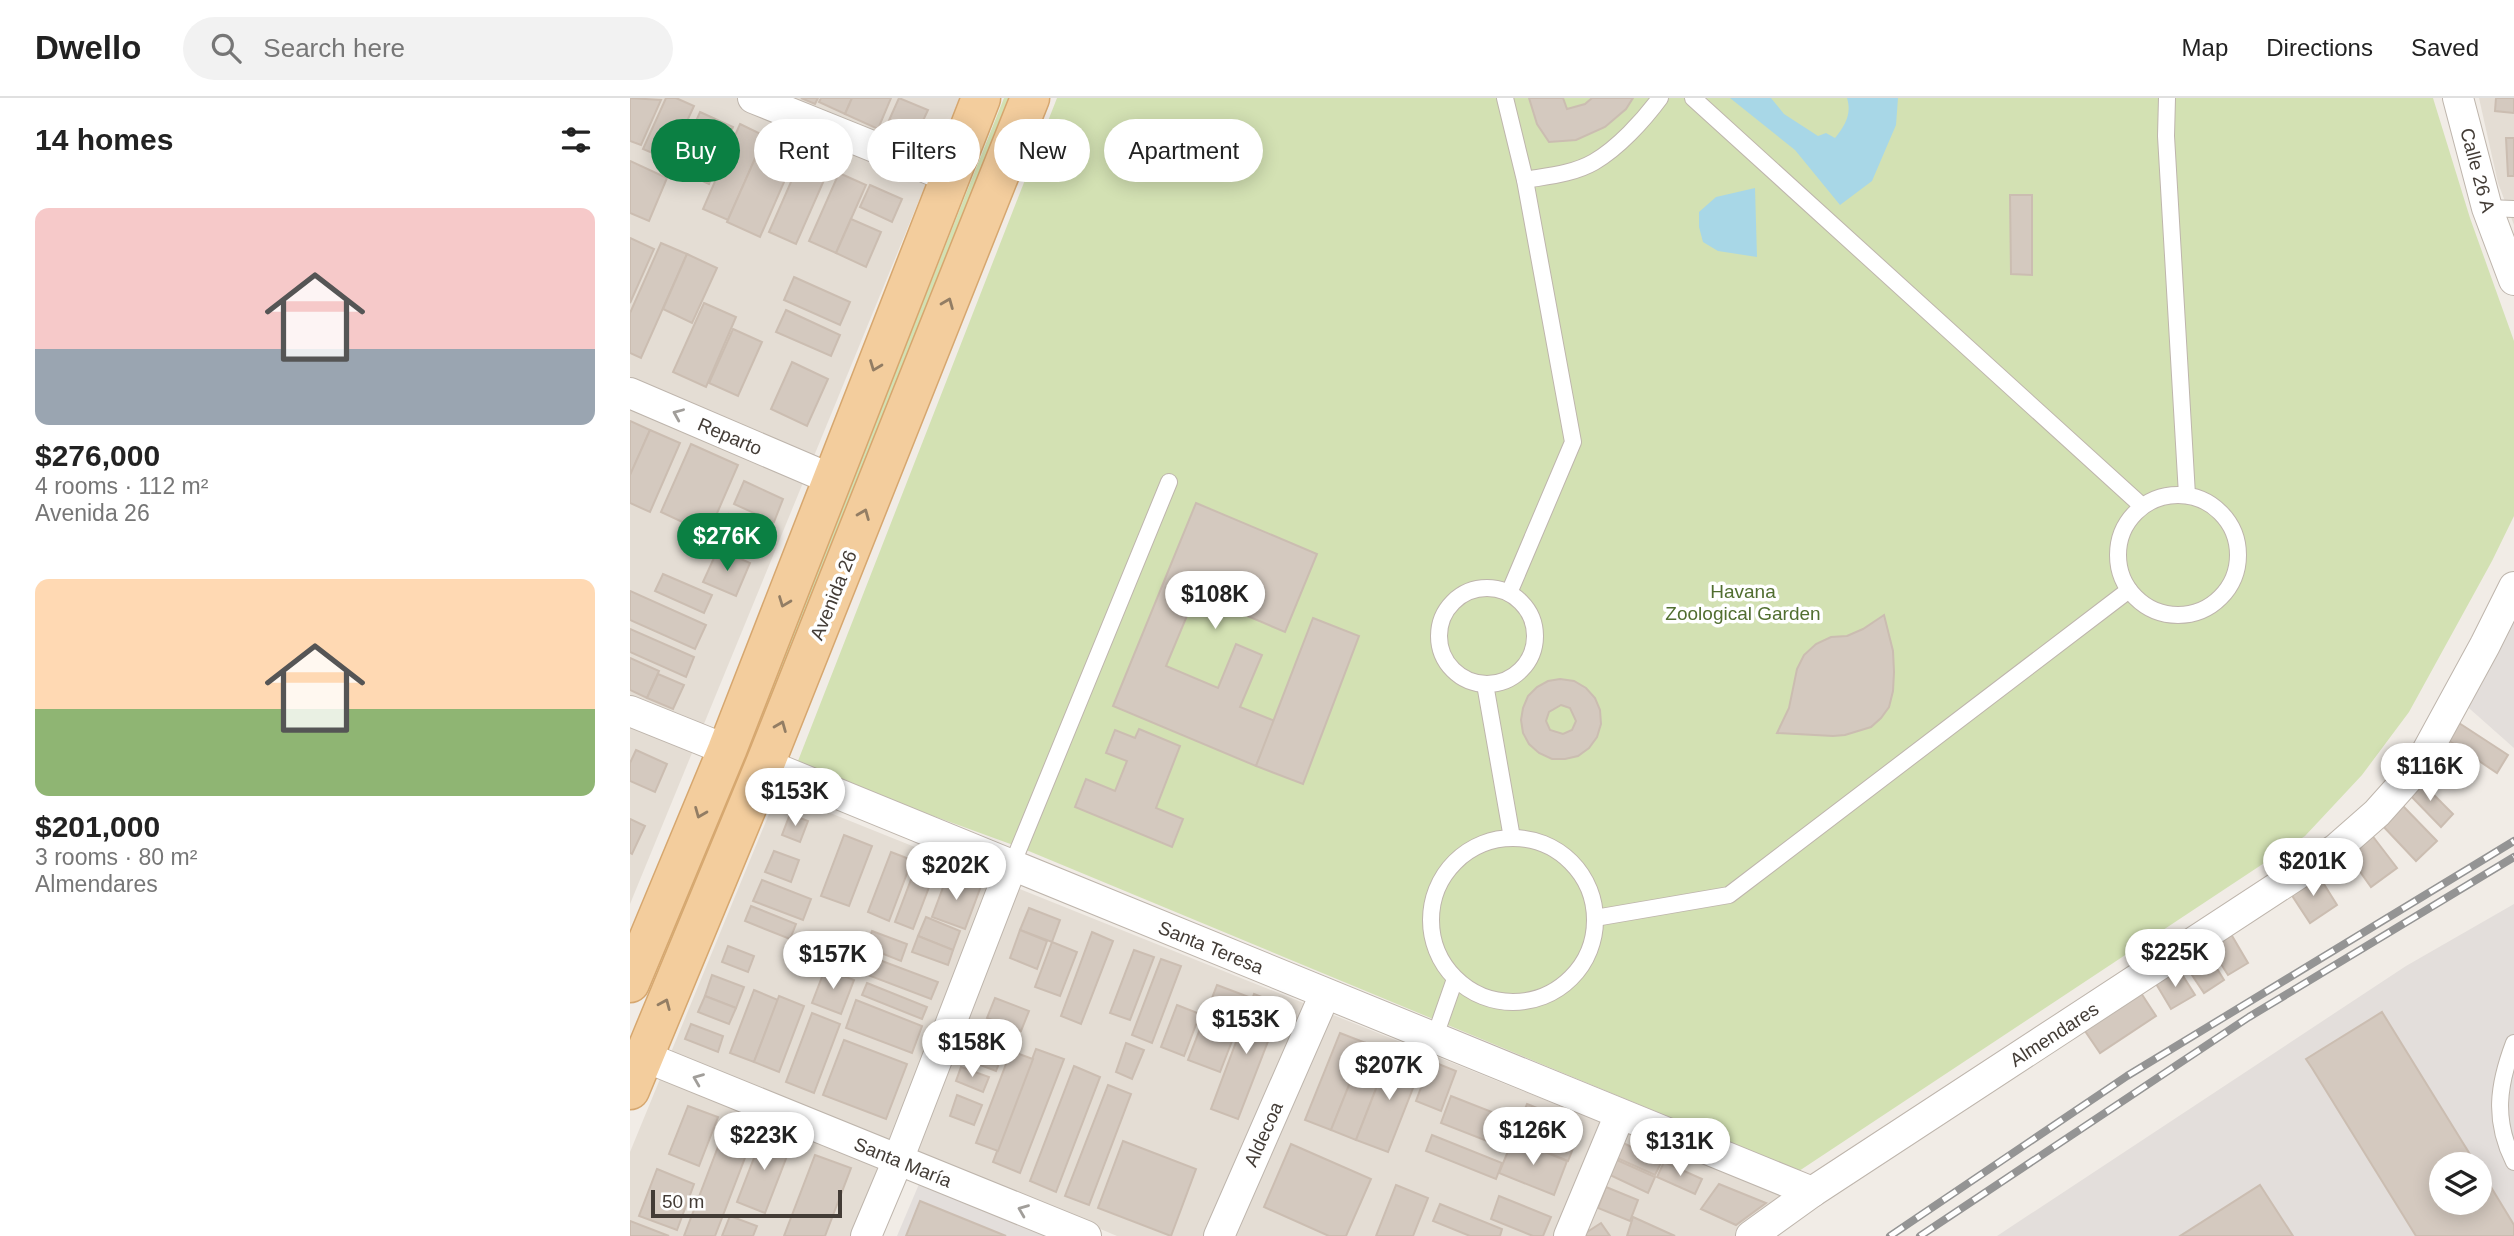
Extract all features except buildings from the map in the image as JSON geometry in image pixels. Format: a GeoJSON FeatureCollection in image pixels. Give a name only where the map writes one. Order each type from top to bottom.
{"type":"FeatureCollection","features":[{"type":"Feature","properties":{"kind":"main road"},"geometry":{"type":"LineString","coordinates":[[972,119],[981,98]]}},
{"type":"Feature","properties":{"kind":"main road","name":"Avenida 26"},"geometry":{"type":"LineString","coordinates":[[636,1073],[765,764],[1030,98]]}},
{"type":"Feature","properties":{"kind":"main road"},"geometry":{"type":"LineString","coordinates":[[630,983],[727,750],[947,182]]}},
{"type":"Feature","properties":{"kind":"street"},"geometry":{"type":"LineString","coordinates":[[754,98],[867,144]]}},
{"type":"Feature","properties":{"kind":"street","name":"Calle 26 A"},"geometry":{"type":"LineString","coordinates":[[2458,98],[2501,208],[2514,280]]}},
{"type":"Feature","properties":{"kind":"street","name":"Reparto"},"geometry":{"type":"LineString","coordinates":[[630,393],[831,479]]}},
{"type":"Feature","properties":{"kind":"street","name":"Almendares"},"geometry":{"type":"LineString","coordinates":[[1751,1236],[1812,1192],[2336,849],[2377,813],[2418,766],[2514,587]]}},
{"type":"Feature","properties":{"kind":"street"},"geometry":{"type":"LineString","coordinates":[[630,711],[727,750]]}},
{"type":"Feature","properties":{"kind":"street","name":"Santa Teresa"},"geometry":{"type":"LineString","coordinates":[[765,764],[1812,1192]]}},
{"type":"Feature","properties":{"kind":"street"},"geometry":{"type":"LineString","coordinates":[[866,1236],[1012,865]]}},
{"type":"Feature","properties":{"kind":"street","name":"Aldecoa"},"geometry":{"type":"LineString","coordinates":[[1219,1236],[1325,994]]}},
{"type":"Feature","properties":{"kind":"street","name":"Santa María"},"geometry":{"type":"LineString","coordinates":[[636,1073],[898,1160],[1086,1236]]}},
{"type":"Feature","properties":{"kind":"street"},"geometry":{"type":"LineString","coordinates":[[1569,1236],[1619,1114]]}},
{"type":"Feature","properties":{"kind":"lane"},"geometry":{"type":"LineString","coordinates":[[1505,98],[1525,180],[1573,442],[1509,593]]}},
{"type":"Feature","properties":{"kind":"lane"},"geometry":{"type":"LineString","coordinates":[[1525,180],[1562,174],[1594,162],[1642,123],[1660,98]]}},
{"type":"Feature","properties":{"kind":"lane"},"geometry":{"type":"LineString","coordinates":[[1693,98],[2142,506]]}},
{"type":"Feature","properties":{"kind":"lane"},"geometry":{"type":"LineString","coordinates":[[2167,98],[2166,136],[2187,495]]}},
{"type":"Feature","properties":{"kind":"lane"},"geometry":{"type":"LineString","coordinates":[[1012,865],[1169,482]]}},
{"type":"Feature","properties":{"kind":"lane"},"geometry":{"type":"LineString","coordinates":[[2171,495],[2187,495],[2215,508],[2226,519],[2237,548],[2237,564],[2228,586],[2213,603],[2184,614],[2169,614],[2154,610],[2129,590],[2118,561],[2118,545],[2127,524],[2142,506],[2171,495]]}},
{"type":"Feature","properties":{"kind":"lane"},"geometry":{"type":"LineString","coordinates":[[1478,588],[1509,593],[1522,603],[1531,616],[1535,632],[1534,648],[1527,663],[1516,675],[1501,682],[1485,684],[1462,677],[1446,661],[1438,631],[1442,616],[1451,603],[1463,593],[1478,588]]}},
{"type":"Feature","properties":{"kind":"lane"},"geometry":{"type":"LineString","coordinates":[[1595,918],[1730,895],[2129,590]]}},
{"type":"Feature","properties":{"kind":"lane"},"geometry":{"type":"LineString","coordinates":[[1485,684],[1512,838]]}},
{"type":"Feature","properties":{"kind":"lane"},"geometry":{"type":"LineString","coordinates":[[1512,838],[1537,842],[1560,853],[1578,870],[1590,893],[1595,918],[1591,946],[1579,970],[1558,989],[1533,1000],[1505,1002],[1478,995],[1455,979],[1439,956],[1431,930],[1432,902],[1443,877],[1461,856],[1485,842],[1512,838]]}},
{"type":"Feature","properties":{"kind":"lane"},"geometry":{"type":"LineString","coordinates":[[1434,1038],[1455,979]]}},
{"type":"Feature","properties":{"kind":"lane"},"geometry":{"type":"LineString","coordinates":[[2514,1043],[2505,1066],[2498,1101],[2505,1143],[2514,1162]]}},
{"type":"Feature","properties":{"kind":"shaded area"},"geometry":{"type":"Polygon","coordinates":[[[630,98],[961,98],[952,119],[867,119],[867,182],[927,182],[630,904],[630,98]]]}},
{"type":"Feature","properties":{"kind":"shaded area"},"geometry":{"type":"Polygon","coordinates":[[[2479,98],[2514,98],[2514,225],[2498,183],[2479,98]]]}},
{"type":"Feature","properties":{"kind":"shaded area"},"geometry":{"type":"Polygon","coordinates":[[[2514,608],[2514,748],[2461,701],[2514,608]]]}},
{"type":"Feature","properties":{"kind":"shaded area"},"geometry":{"type":"Polygon","coordinates":[[[778,792],[1794,1200],[1740,1236],[1117,1236],[894,1142],[853,1236],[630,1236],[630,1152],[778,792]]]}},
{"type":"Feature","properties":{"kind":"shaded area"},"geometry":{"type":"Polygon","coordinates":[[[2514,904],[2514,1236],[1997,1236],[2406,966],[2514,904]]]}},
{"type":"Feature","properties":{"kind":"shaded area"},"geometry":{"type":"Polygon","coordinates":[[[922,1177],[1062,1236],[897,1236],[922,1177]]]}},
{"type":"Feature","properties":{"kind":"green space"},"geometry":{"type":"Polygon","coordinates":[[[1004,98],[1015,98],[1007,119],[996,119],[1004,98]]]}},
{"type":"Feature","properties":{"kind":"green space","name":"Havana Zoological Garden"},"geometry":{"type":"Polygon","coordinates":[[[1057,98],[2433,98],[2470,218],[2514,341],[2514,516],[2409,712],[2362,775],[2305,836],[1799,1171],[1019,847],[796,766],[1024,182],[1090,182],[1090,119],[1049,119],[1057,98]]]}},
{"type":"Feature","properties":{"kind":"green space"},"geometry":{"type":"Polygon","coordinates":[[[994,123],[994,151],[630,1065],[630,1040],[971,182],[980,182],[980,158],[994,123]]]}},
{"type":"Feature","properties":{"kind":"water"},"geometry":{"type":"Polygon","coordinates":[[[1730,98],[1771,98],[1784,114],[1818,136],[1826,133],[1835,138],[1847,120],[1847,98],[1898,98],[1896,125],[1872,181],[1840,205],[1795,150],[1730,98]]]}},
{"type":"Feature","properties":{"kind":"water"},"geometry":{"type":"Polygon","coordinates":[[[1755,188],[1757,257],[1718,251],[1703,242],[1699,212],[1716,197],[1755,188]]]}},
{"type":"Feature","properties":{"kind":"railway"},"geometry":{"type":"LineString","coordinates":[[1890,1236],[2127,1076],[2514,841]]}},
{"type":"Feature","properties":{"kind":"railway"},"geometry":{"type":"LineString","coordinates":[[1920,1236],[2249,1017],[2514,857]]}}]}
